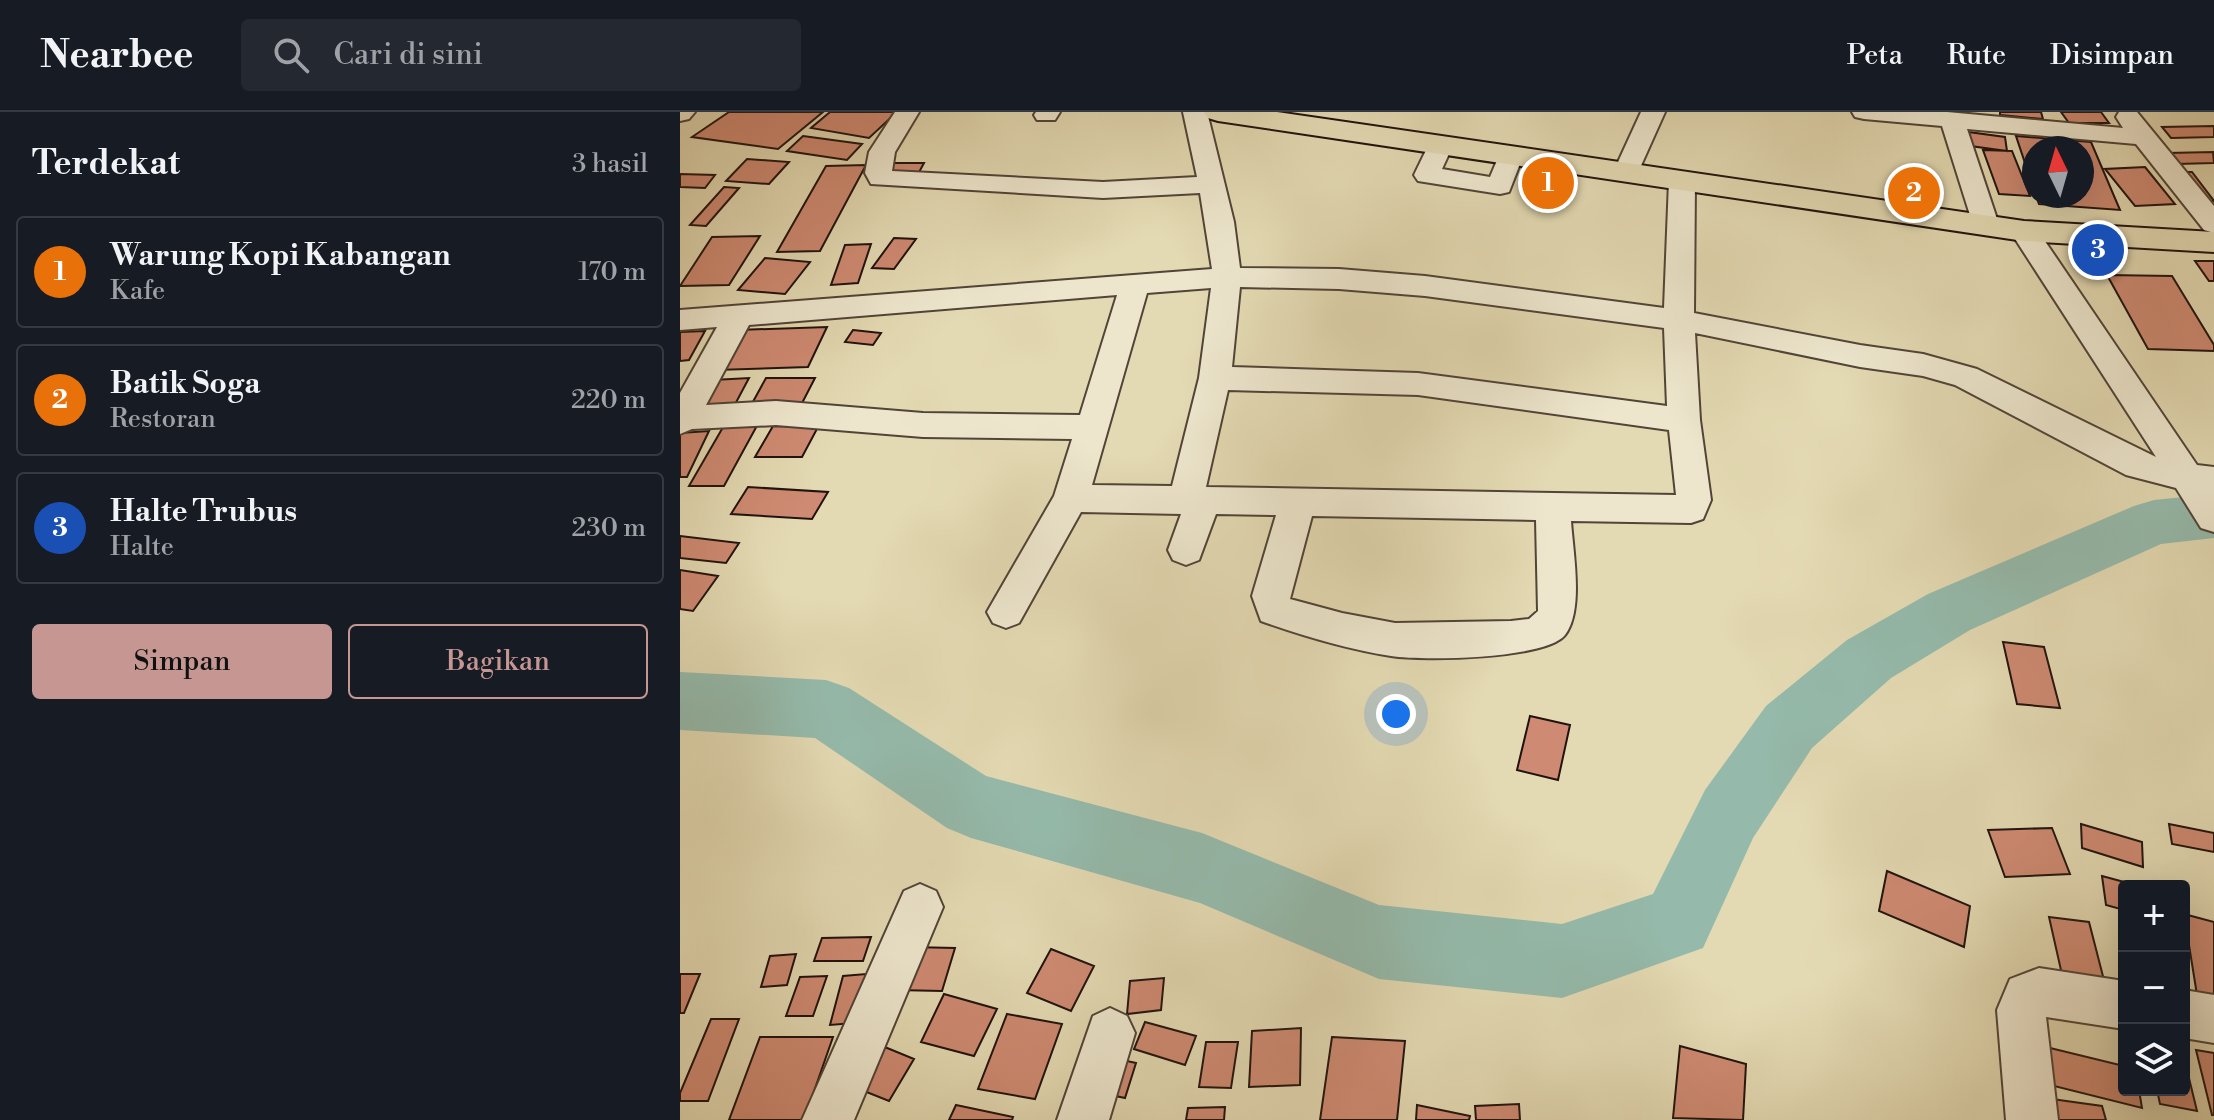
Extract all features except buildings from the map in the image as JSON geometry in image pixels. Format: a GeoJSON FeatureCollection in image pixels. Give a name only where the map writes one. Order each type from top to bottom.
{"type":"FeatureCollection","features":[{"type":"Feature","properties":{"kind":"main road"},"geometry":{"type":"LineString","coordinates":[[1220,112],[2024,231],[2214,242]]}},
{"type":"Feature","properties":{"kind":"street"},"geometry":{"type":"LineString","coordinates":[[907,112],[882,152],[880,178],[1103,190],[1210,184]]}},
{"type":"Feature","properties":{"kind":"street"},"geometry":{"type":"LineString","coordinates":[[1186,550],[1215,378],[1227,277],[1223,241],[1195,112]]}},
{"type":"Feature","properties":{"kind":"street"},"geometry":{"type":"LineString","coordinates":[[1626,173],[1653,112]]}},
{"type":"Feature","properties":{"kind":"street"},"geometry":{"type":"LineString","coordinates":[[1864,112],[2144,137]]}},
{"type":"Feature","properties":{"kind":"street"},"geometry":{"type":"LineString","coordinates":[[2125,112],[2214,224]]}},
{"type":"Feature","properties":{"kind":"street"},"geometry":{"type":"LineString","coordinates":[[1952,120],[1985,225]]}},
{"type":"Feature","properties":{"kind":"street"},"geometry":{"type":"LineString","coordinates":[[1071,498],[1691,509],[1694,500],[1684,420],[1679,320],[1682,181]]}},
{"type":"Feature","properties":{"kind":"street"},"geometry":{"type":"LineString","coordinates":[[2024,231],[2204,494]]}},
{"type":"Feature","properties":{"kind":"street"},"geometry":{"type":"LineString","coordinates":[[680,320],[1227,277],[1398,283],[1679,320],[1860,356],[1923,365],[1966,377],[2138,466],[2204,494]]}},
{"type":"Feature","properties":{"kind":"street"},"geometry":{"type":"LineString","coordinates":[[1006,612],[1071,498],[1135,285]]}},
{"type":"Feature","properties":{"kind":"street"},"geometry":{"type":"LineString","coordinates":[[681,419],[740,314]]}},
{"type":"Feature","properties":{"kind":"street"},"geometry":{"type":"LineString","coordinates":[[1215,378],[1418,384],[1684,420]]}},
{"type":"Feature","properties":{"kind":"street"},"geometry":{"type":"LineString","coordinates":[[681,419],[776,413],[923,425],[1092,427]]}},
{"type":"Feature","properties":{"kind":"street"},"geometry":{"type":"LineString","coordinates":[[1298,502],[1271,596],[1274,610],[1342,630],[1395,640],[1511,638],[1537,634],[1551,624],[1557,612],[1553,506]]}},
{"type":"Feature","properties":{"kind":"street"},"geometry":{"type":"LineString","coordinates":[[828,1120],[920,907]]}},
{"type":"Feature","properties":{"kind":"street"},"geometry":{"type":"LineString","coordinates":[[2032,1120],[2021,1010],[2027,996],[2039,992],[2118,1004]]}},
{"type":"Feature","properties":{"kind":"street"},"geometry":{"type":"LineString","coordinates":[[2190,1015],[2214,1019]]}},
{"type":"Feature","properties":{"kind":"street"},"geometry":{"type":"LineString","coordinates":[[1083,1120],[1110,1033]]}},
{"type":"Feature","properties":{"kind":"waterway"},"geometry":{"type":"LineString","coordinates":[[680,701],[826,709],[971,805],[1202,868],[1379,942],[1562,961],[1677,922],[1729,814],[1789,727],[1869,659],[1949,612],[2154,522],[2214,516]]}},
{"type":"Feature","properties":{"kind":"place","name":"Warung Kopi Kabangan"},"geometry":{"type":"Point","coordinates":[1548,183]}},
{"type":"Feature","properties":{"kind":"place","name":"Batik Soga"},"geometry":{"type":"Point","coordinates":[1914,193]}},
{"type":"Feature","properties":{"kind":"place","name":"Halte Trubus"},"geometry":{"type":"Point","coordinates":[2098,250]}}]}
